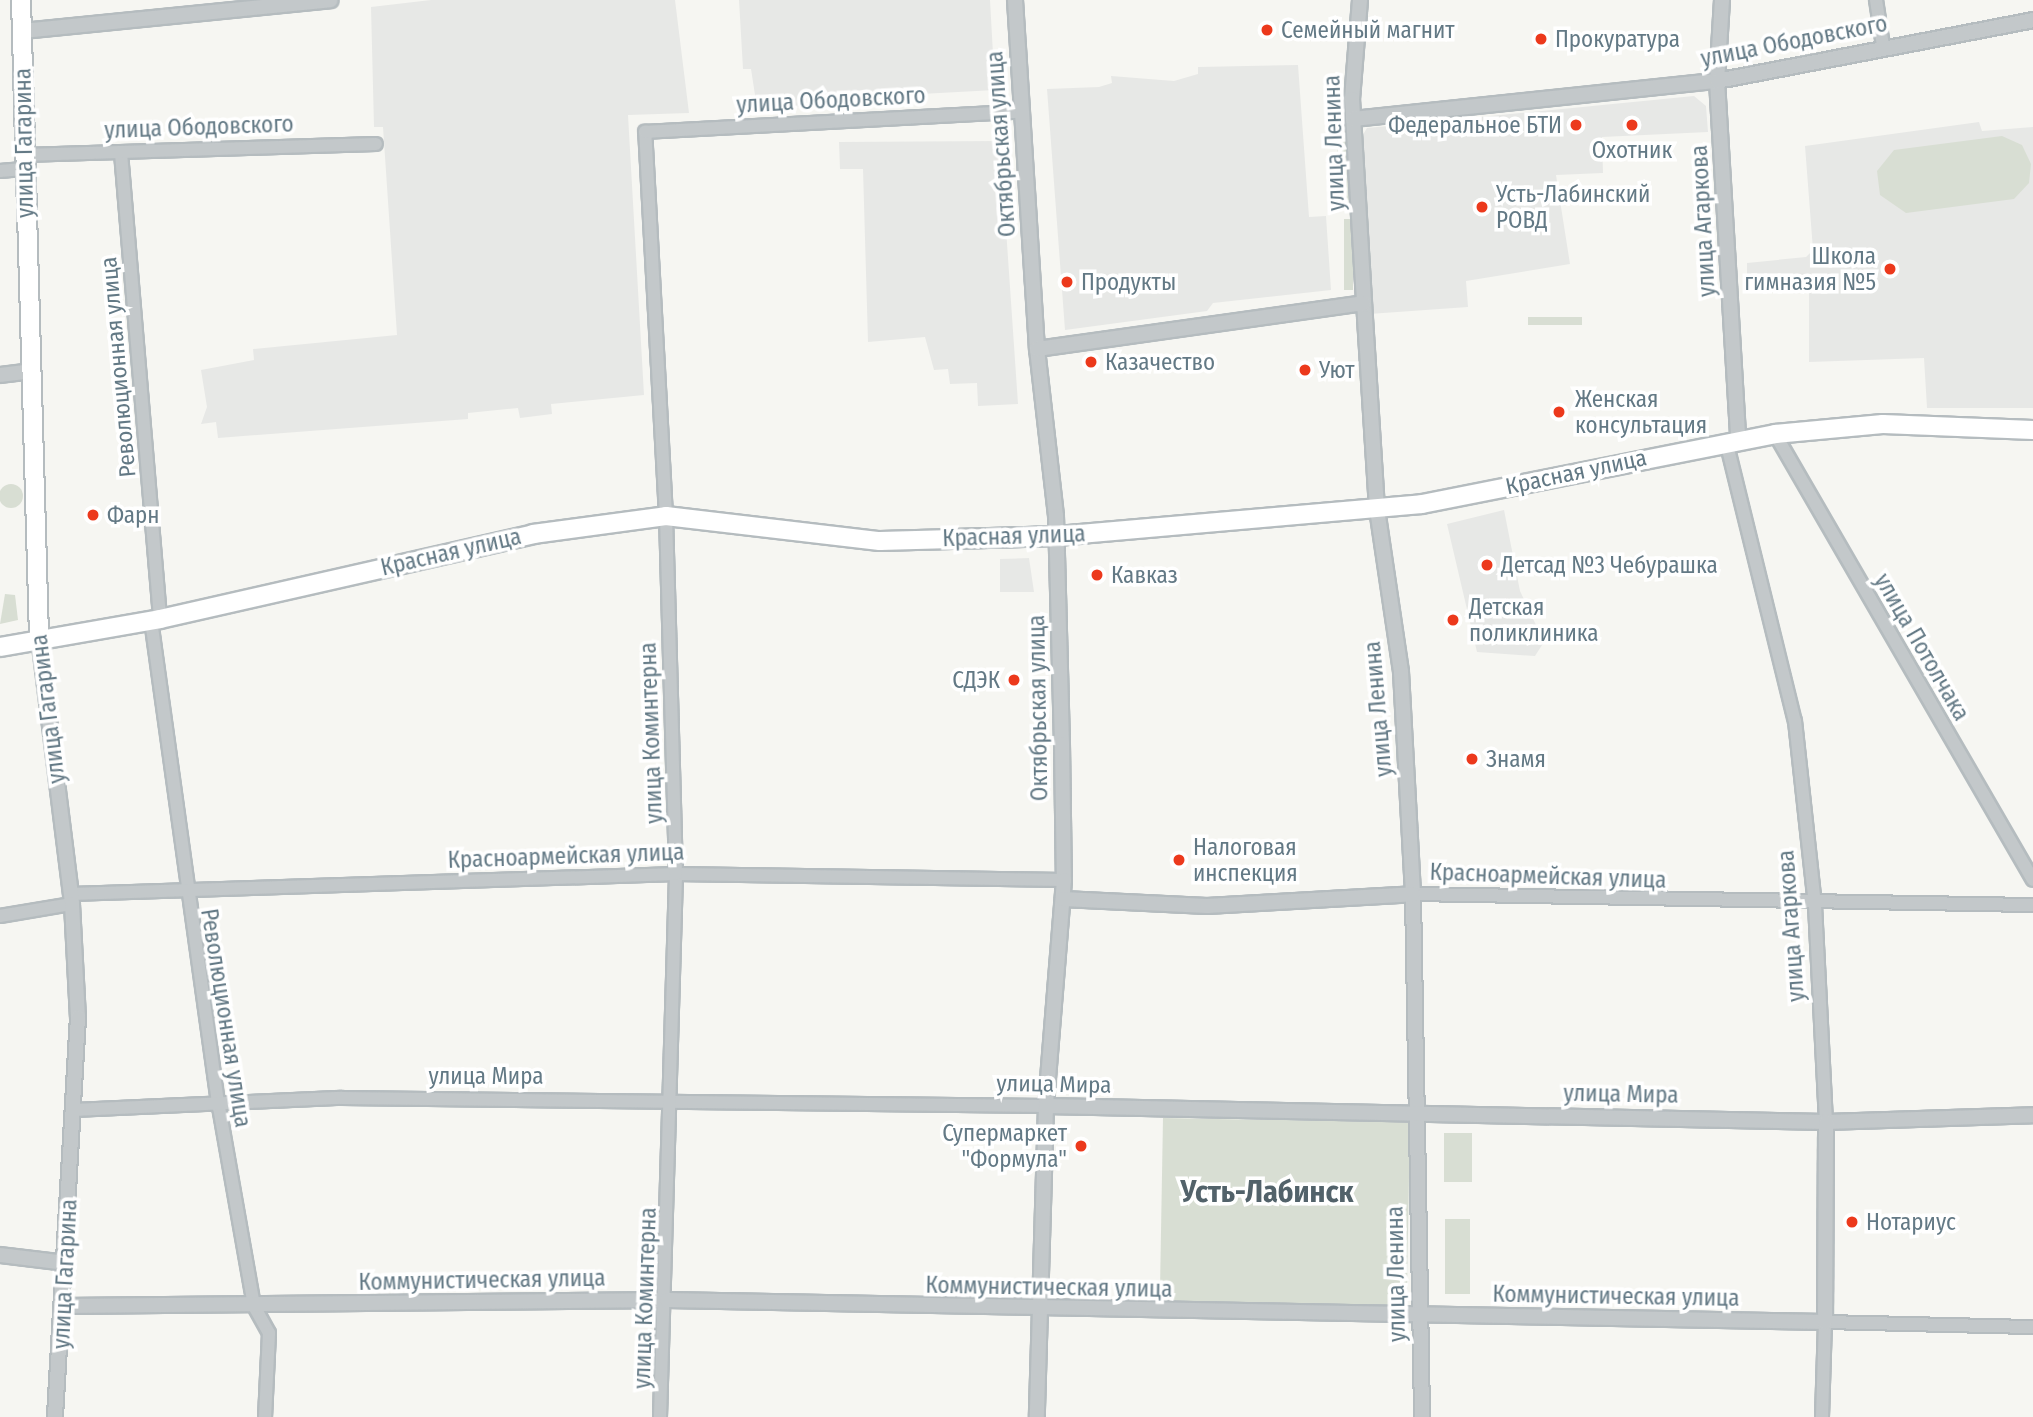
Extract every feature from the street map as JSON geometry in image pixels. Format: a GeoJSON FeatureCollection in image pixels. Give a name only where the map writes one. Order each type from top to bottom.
{"type":"FeatureCollection","features":[{"type":"Feature","properties":{"kind":"main road","name":"улица Гагарина"},"geometry":{"type":"LineString","coordinates":[[21,0],[23,162],[39,638]]}},
{"type":"Feature","properties":{"kind":"main road","name":"Красная улица"},"geometry":{"type":"LineString","coordinates":[[0,647],[39,638],[156,620],[533,534],[666,516],[880,541],[1057,536],[1377,509],[1774,434],[1883,424],[2033,430]]}},
{"type":"Feature","properties":{"kind":"street"},"geometry":{"type":"LineString","coordinates":[[22,31],[330,0]]}},
{"type":"Feature","properties":{"kind":"street","name":"Октябрьская улица"},"geometry":{"type":"LineString","coordinates":[[1015,0],[1037,349],[1057,536],[1064,880],[1046,1107],[1037,1417]]}},
{"type":"Feature","properties":{"kind":"street","name":"улица Ленина"},"geometry":{"type":"LineString","coordinates":[[1360,0],[1353,119],[1377,509],[1401,671],[1413,894],[1422,1417]]}},
{"type":"Feature","properties":{"kind":"street","name":"улица Агаркова"},"geometry":{"type":"LineString","coordinates":[[1722,0],[1717,81],[1732,440],[1795,721],[1815,905],[1826,1122],[1822,1417]]}},
{"type":"Feature","properties":{"kind":"street"},"geometry":{"type":"LineString","coordinates":[[1876,0],[1884,46]]}},
{"type":"Feature","properties":{"kind":"street","name":"улица Ободовского"},"geometry":{"type":"LineString","coordinates":[[1353,119],[1717,81],[1884,46],[2033,20]]}},
{"type":"Feature","properties":{"kind":"street","name":"улица Ободовского"},"geometry":{"type":"LineString","coordinates":[[645,132],[1020,112]]}},
{"type":"Feature","properties":{"kind":"street","name":"улица Коминтерна"},"geometry":{"type":"LineString","coordinates":[[645,132],[666,516],[676,874],[667,1300],[660,1417]]}},
{"type":"Feature","properties":{"kind":"street","name":"улица Ободовского"},"geometry":{"type":"LineString","coordinates":[[0,171],[23,162],[121,153],[376,144]]}},
{"type":"Feature","properties":{"kind":"street","name":"Революционная улица"},"geometry":{"type":"LineString","coordinates":[[121,153],[156,620],[185,892],[254,1306],[269,1333],[265,1417]]}},
{"type":"Feature","properties":{"kind":"street"},"geometry":{"type":"LineString","coordinates":[[1037,349],[1364,303]]}},
{"type":"Feature","properties":{"kind":"street"},"geometry":{"type":"LineString","coordinates":[[0,375],[32,371]]}},
{"type":"Feature","properties":{"kind":"street","name":"улица Потолчака"},"geometry":{"type":"LineString","coordinates":[[1774,434],[2033,880]]}},
{"type":"Feature","properties":{"kind":"street","name":"улица Гагарина"},"geometry":{"type":"LineString","coordinates":[[39,638],[71,899],[78,1017],[64,1306],[55,1417]]}},
{"type":"Feature","properties":{"kind":"street","name":"Красноармейская улица"},"geometry":{"type":"LineString","coordinates":[[0,916],[71,899],[185,892],[676,874],[1064,880]]}},
{"type":"Feature","properties":{"kind":"street","name":"Красноармейская улица"},"geometry":{"type":"LineString","coordinates":[[1063,899],[1207,906],[1413,894],[1815,905],[2033,905]]}},
{"type":"Feature","properties":{"kind":"street","name":"улица Мира"},"geometry":{"type":"LineString","coordinates":[[74,1110],[219,1107],[342,1098],[672,1100],[1826,1122],[2033,1115]]}},
{"type":"Feature","properties":{"kind":"street"},"geometry":{"type":"LineString","coordinates":[[0,1255],[66,1263]]}},
{"type":"Feature","properties":{"kind":"street","name":"Коммунистическая улица"},"geometry":{"type":"LineString","coordinates":[[64,1306],[667,1300],[1038,1312],[2033,1326]]}},
{"type":"Feature","properties":{"kind":"shaded area"},"geometry":{"type":"Polygon","coordinates":[[[431,0],[675,0],[689,113],[628,115],[644,395],[551,404],[552,414],[520,418],[518,408],[468,413],[468,419],[218,438],[216,422],[201,424],[207,407],[201,370],[254,360],[253,349],[397,335],[383,127],[374,127],[371,7],[431,0]]]}},
{"type":"Feature","properties":{"kind":"shaded area"},"geometry":{"type":"Polygon","coordinates":[[[739,0],[990,0],[995,90],[921,94],[921,103],[757,108],[751,69],[743,69],[739,0]]]}},
{"type":"Feature","properties":{"kind":"shaded area"},"geometry":{"type":"Polygon","coordinates":[[[1298,65],[1309,217],[1326,216],[1331,290],[1213,303],[1207,311],[1065,330],[1047,89],[1099,87],[1112,83],[1111,76],[1174,81],[1198,74],[1198,67],[1298,65]]]}},
{"type":"Feature","properties":{"kind":"shaded area"},"geometry":{"type":"Polygon","coordinates":[[[1694,96],[1706,106],[1708,132],[1602,137],[1603,173],[1556,175],[1570,264],[1466,281],[1468,307],[1369,314],[1358,143],[1367,128],[1694,96]]]}},
{"type":"Feature","properties":{"kind":"shaded area","name":"Школа гимназия №5"},"geometry":{"type":"Polygon","coordinates":[[[1979,122],[1982,131],[2033,127],[2033,408],[1927,408],[1924,358],[1809,362],[1809,275],[1747,282],[1747,263],[1806,257],[1813,250],[1805,146],[1979,122]]]}},
{"type":"Feature","properties":{"kind":"shaded area"},"geometry":{"type":"Polygon","coordinates":[[[2002,136],[2022,145],[2031,164],[2029,183],[2014,199],[1906,213],[1880,195],[1877,171],[1894,150],[2002,136]]]}},
{"type":"Feature","properties":{"kind":"shaded area"},"geometry":{"type":"Polygon","coordinates":[[[1347,138],[1350,204],[1340,204],[1337,139],[1347,138]]]}},
{"type":"Feature","properties":{"kind":"shaded area"},"geometry":{"type":"Polygon","coordinates":[[[1000,141],[1018,404],[978,406],[977,383],[950,384],[948,369],[934,370],[925,337],[868,342],[863,169],[840,169],[839,142],[1000,141]]]}},
{"type":"Feature","properties":{"kind":"shaded area"},"geometry":{"type":"Polygon","coordinates":[[[1344,219],[1353,219],[1353,290],[1344,290],[1344,219]]]}},
{"type":"Feature","properties":{"kind":"shaded area"},"geometry":{"type":"Polygon","coordinates":[[[1528,317],[1582,317],[1582,325],[1528,325],[1528,317]]]}},
{"type":"Feature","properties":{"kind":"shaded area"},"geometry":{"type":"Polygon","coordinates":[[[11,484],[20,487],[23,496],[20,505],[11,508],[2,505],[-1,496],[2,487],[11,484]]]}},
{"type":"Feature","properties":{"kind":"shaded area","name":"Детсад №3 Чебурашка"},"geometry":{"type":"Polygon","coordinates":[[[1504,510],[1520,591],[1544,642],[1535,656],[1477,652],[1447,524],[1504,510]]]}},
{"type":"Feature","properties":{"kind":"shaded area"},"geometry":{"type":"Polygon","coordinates":[[[1029,558],[1034,592],[1000,592],[1000,559],[1029,558]]]}},
{"type":"Feature","properties":{"kind":"shaded area"},"geometry":{"type":"Polygon","coordinates":[[[5,594],[15,595],[18,620],[0,624],[5,594]]]}},
{"type":"Feature","properties":{"kind":"shaded area"},"geometry":{"type":"Polygon","coordinates":[[[1163,1118],[1410,1122],[1407,1310],[1160,1306],[1163,1118]]]}},
{"type":"Feature","properties":{"kind":"shaded area"},"geometry":{"type":"Polygon","coordinates":[[[1444,1133],[1472,1133],[1472,1182],[1444,1182],[1444,1133]]]}},
{"type":"Feature","properties":{"kind":"shaded area"},"geometry":{"type":"Polygon","coordinates":[[[1445,1219],[1470,1219],[1470,1294],[1445,1294],[1445,1219]]]}},
{"type":"Feature","properties":{"kind":"place","name":"Семейный магнит"},"geometry":{"type":"Point","coordinates":[1267,30]}},
{"type":"Feature","properties":{"kind":"place","name":"Прокуратура"},"geometry":{"type":"Point","coordinates":[1541,39]}},
{"type":"Feature","properties":{"kind":"place","name":"Федеральное БТИ"},"geometry":{"type":"Point","coordinates":[1576,125]}},
{"type":"Feature","properties":{"kind":"place","name":"Охотник"},"geometry":{"type":"Point","coordinates":[1632,125]}},
{"type":"Feature","properties":{"kind":"place","name":"Усть-Лабинский РОВД"},"geometry":{"type":"Point","coordinates":[1482,207]}},
{"type":"Feature","properties":{"kind":"place","name":"Школа гимназия №5"},"geometry":{"type":"Point","coordinates":[1890,269]}},
{"type":"Feature","properties":{"kind":"place","name":"Продукты"},"geometry":{"type":"Point","coordinates":[1067,282]}},
{"type":"Feature","properties":{"kind":"place","name":"Казачество"},"geometry":{"type":"Point","coordinates":[1091,362]}},
{"type":"Feature","properties":{"kind":"place","name":"Уют"},"geometry":{"type":"Point","coordinates":[1305,370]}},
{"type":"Feature","properties":{"kind":"place","name":"Женская консультация"},"geometry":{"type":"Point","coordinates":[1559,412]}},
{"type":"Feature","properties":{"kind":"place","name":"Фарн"},"geometry":{"type":"Point","coordinates":[93,515]}},
{"type":"Feature","properties":{"kind":"place","name":"Детсад №3 Чебурашка"},"geometry":{"type":"Point","coordinates":[1487,565]}},
{"type":"Feature","properties":{"kind":"place","name":"Кавказ"},"geometry":{"type":"Point","coordinates":[1097,575]}},
{"type":"Feature","properties":{"kind":"place","name":"Детская поликлиника"},"geometry":{"type":"Point","coordinates":[1453,620]}},
{"type":"Feature","properties":{"kind":"place","name":"СДЭК"},"geometry":{"type":"Point","coordinates":[1014,680]}},
{"type":"Feature","properties":{"kind":"place","name":"Знамя"},"geometry":{"type":"Point","coordinates":[1472,759]}},
{"type":"Feature","properties":{"kind":"place","name":"Налоговая инспекция"},"geometry":{"type":"Point","coordinates":[1179,860]}},
{"type":"Feature","properties":{"kind":"place","name":"Супермаркет \"Формула\""},"geometry":{"type":"Point","coordinates":[1081,1146]}},
{"type":"Feature","properties":{"kind":"place","name":"Нотариус"},"geometry":{"type":"Point","coordinates":[1852,1222]}},
{"type":"Feature","properties":{"kind":"district","name":"Усть-Лабинск"},"geometry":{"type":"Point","coordinates":[1267,1192]}}]}
